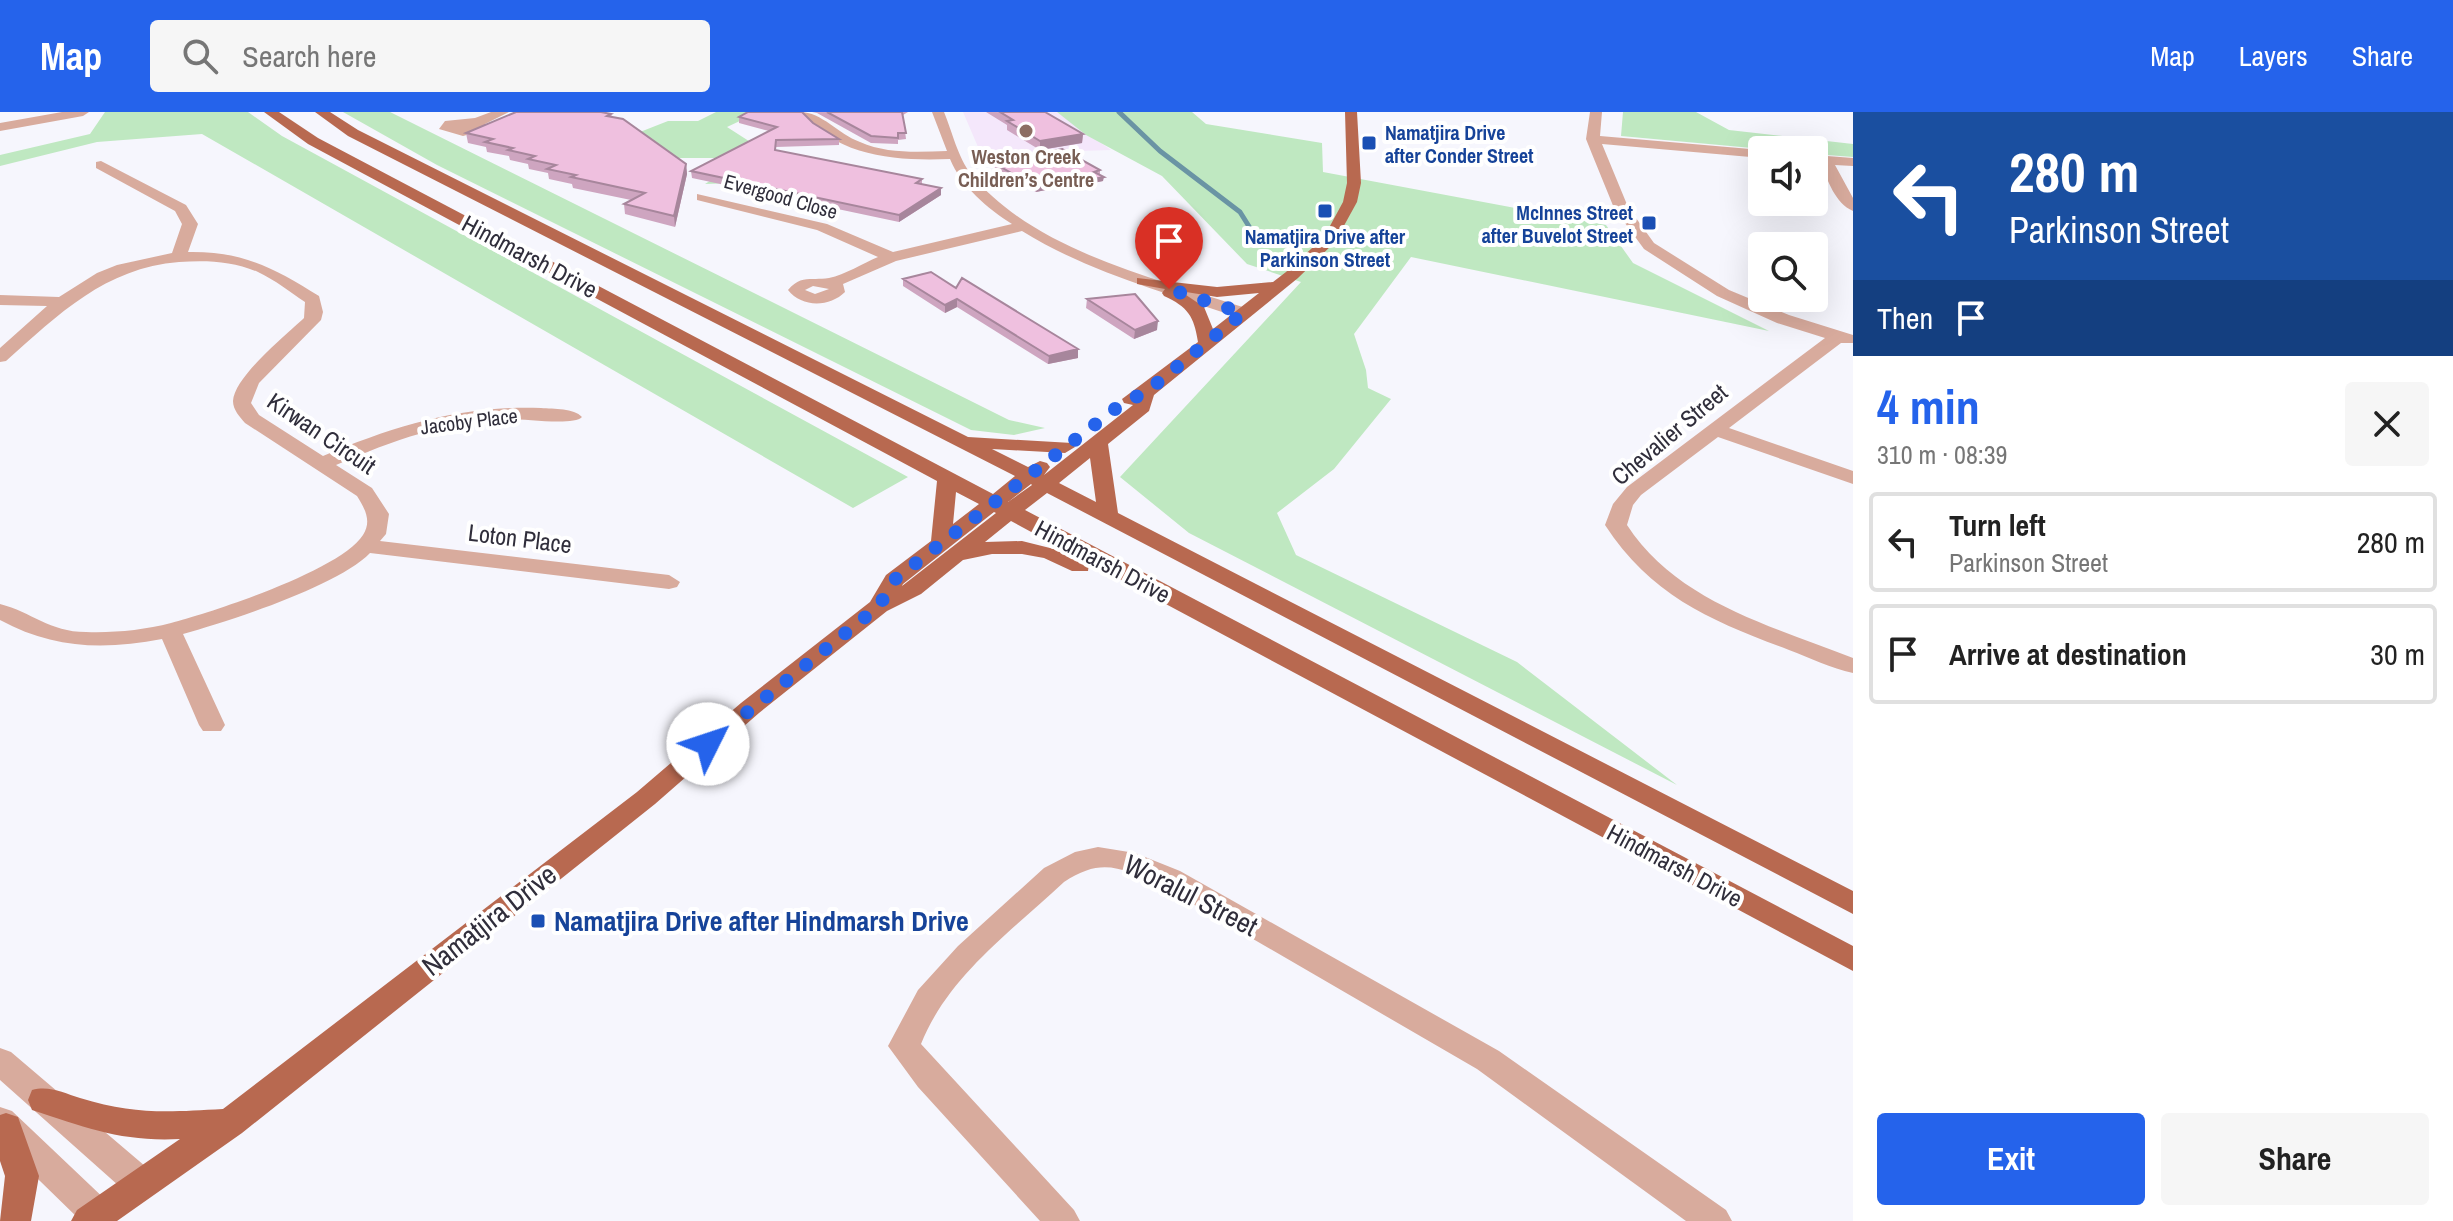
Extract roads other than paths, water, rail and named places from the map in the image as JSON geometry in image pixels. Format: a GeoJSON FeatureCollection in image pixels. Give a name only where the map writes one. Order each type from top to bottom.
{"type":"FeatureCollection","features":[{"type":"Feature","properties":{"kind":"main road","name":"Hindmarsh Drive"},"geometry":{"type":"LineString","coordinates":[[270,112],[313,141],[1853,960]]}},
{"type":"Feature","properties":{"kind":"main road","name":"Hindmarsh Drive"},"geometry":{"type":"LineString","coordinates":[[321,112],[353,133],[1108,515],[1853,904]]}},
{"type":"Feature","properties":{"kind":"main road","name":"Namatjira Drive"},"geometry":{"type":"LineString","coordinates":[[1038,480],[1065,447],[1124,402],[1145,393],[1277,287],[1334,232],[1350,202],[1354,183],[1351,112]]}},
{"type":"Feature","properties":{"kind":"main road"},"geometry":{"type":"LineString","coordinates":[[1143,281],[1217,292],[1277,287]]}},
{"type":"Feature","properties":{"kind":"main road"},"geometry":{"type":"LineString","coordinates":[[1143,281],[1192,302],[1204,316],[1207,343]]}},
{"type":"Feature","properties":{"kind":"main road","name":"Namatjira Drive"},"geometry":{"type":"LineString","coordinates":[[94,1218],[230,1123],[646,798],[750,708],[879,606],[913,589],[948,550],[1038,480],[1098,442],[1142,407],[1145,393]]}},
{"type":"Feature","properties":{"kind":"main road"},"geometry":{"type":"LineString","coordinates":[[963,442],[1065,447]]}},
{"type":"Feature","properties":{"kind":"main road"},"geometry":{"type":"LineString","coordinates":[[1098,442],[1108,515]]}},
{"type":"Feature","properties":{"kind":"main road"},"geometry":{"type":"LineString","coordinates":[[947,478],[948,550],[1018,546],[1061,555],[1183,622],[1228,627]]}},
{"type":"Feature","properties":{"kind":"main road"},"geometry":{"type":"LineString","coordinates":[[44,1100],[106,1120],[143,1127],[230,1123]]}},
{"type":"Feature","properties":{"kind":"main road"},"geometry":{"type":"LineString","coordinates":[[3,1124],[22,1176],[13,1221]]}},
{"type":"Feature","properties":{"kind":"street"},"geometry":{"type":"LineString","coordinates":[[0,127],[83,112]]}},
{"type":"Feature","properties":{"kind":"street"},"geometry":{"type":"LineString","coordinates":[[477,122],[503,112]]}},
{"type":"Feature","properties":{"kind":"street"},"geometry":{"type":"LineString","coordinates":[[806,112],[815,121],[876,154],[953,155]]}},
{"type":"Feature","properties":{"kind":"street"},"geometry":{"type":"LineString","coordinates":[[938,112],[963,174],[992,202],[1024,226],[1054,244],[1143,281],[1243,313]]}},
{"type":"Feature","properties":{"kind":"street"},"geometry":{"type":"LineString","coordinates":[[1596,112],[1593,139],[1621,208],[1649,246],[1723,293],[1783,319],[1845,339]]}},
{"type":"Feature","properties":{"kind":"street"},"geometry":{"type":"LineString","coordinates":[[1593,139],[1748,153]]}},
{"type":"Feature","properties":{"kind":"street"},"geometry":{"type":"LineString","coordinates":[[1828,160],[1853,162]]}},
{"type":"Feature","properties":{"kind":"street"},"geometry":{"type":"LineString","coordinates":[[101,165],[181,208],[190,224],[178,258]]}},
{"type":"Feature","properties":{"kind":"street"},"geometry":{"type":"LineString","coordinates":[[1828,172],[1853,207]]}},
{"type":"Feature","properties":{"kind":"street","name":"Evergood Close"},"geometry":{"type":"LineString","coordinates":[[702,197],[822,227],[891,257]]}},
{"type":"Feature","properties":{"kind":"street"},"geometry":{"type":"LineString","coordinates":[[831,283],[891,257],[1024,226]]}},
{"type":"Feature","properties":{"kind":"street","name":"Kirwan Circuit"},"geometry":{"type":"LineString","coordinates":[[0,357],[82,288],[107,275],[178,258],[216,258],[258,266],[313,300],[315,312],[312,320],[248,385],[242,406],[252,419],[365,492],[377,507],[378,526],[365,546]]}},
{"type":"Feature","properties":{"kind":"street"},"geometry":{"type":"LineString","coordinates":[[0,300],[64,302]]}},
{"type":"Feature","properties":{"kind":"street","name":"Chevalier Street"},"geometry":{"type":"LineString","coordinates":[[1845,339],[1714,429],[1634,491],[1623,504],[1616,525],[1625,543],[1643,564],[1678,589],[1733,617],[1853,666]]}},
{"type":"Feature","properties":{"kind":"street","name":"Jacoby Place"},"geometry":{"type":"LineString","coordinates":[[323,463],[433,421],[541,412],[573,417]]}},
{"type":"Feature","properties":{"kind":"street"},"geometry":{"type":"LineString","coordinates":[[1714,429],[1853,478]]}},
{"type":"Feature","properties":{"kind":"street"},"geometry":{"type":"LineString","coordinates":[[0,611],[37,632],[72,639],[170,630],[303,585],[328,573],[365,546]]}},
{"type":"Feature","properties":{"kind":"street","name":"Loton Place"},"geometry":{"type":"LineString","coordinates":[[365,546],[669,582]]}},
{"type":"Feature","properties":{"kind":"street"},"geometry":{"type":"LineString","coordinates":[[170,630],[212,725]]}},
{"type":"Feature","properties":{"kind":"street","name":"Woralul Street"},"geometry":{"type":"LineString","coordinates":[[1062,1221],[929,1078],[904,1046],[909,1028],[938,985],[1054,875],[1069,864],[1105,855],[1124,859],[1170,878],[1488,1060],[1714,1221]]}},
{"type":"Feature","properties":{"kind":"street"},"geometry":{"type":"LineString","coordinates":[[0,1061],[140,1183]]}},
{"type":"Feature","properties":{"kind":"street"},"geometry":{"type":"LineString","coordinates":[[3,1124],[94,1218]]}},
{"type":"Feature","properties":{"kind":"waterway"},"geometry":{"type":"LineString","coordinates":[[1119,112],[1160,151],[1240,212],[1255,236]]}},
{"type":"Feature","properties":{"kind":"place","name":"Weston Creek Children’s Centre"},"geometry":{"type":"Point","coordinates":[1026,131]}},
{"type":"Feature","properties":{"kind":"place","name":"Namatjira Drive after Conder Street"},"geometry":{"type":"Point","coordinates":[1369,143]}},
{"type":"Feature","properties":{"kind":"place","name":"Namatjira Drive after Parkinson Street"},"geometry":{"type":"Point","coordinates":[1325,211]}},
{"type":"Feature","properties":{"kind":"place","name":"McInnes Street after Buvelot Street"},"geometry":{"type":"Point","coordinates":[1649,223]}},
{"type":"Feature","properties":{"kind":"place","name":"Namatjira Drive after Hindmarsh Drive"},"geometry":{"type":"Point","coordinates":[538,921]}}]}
